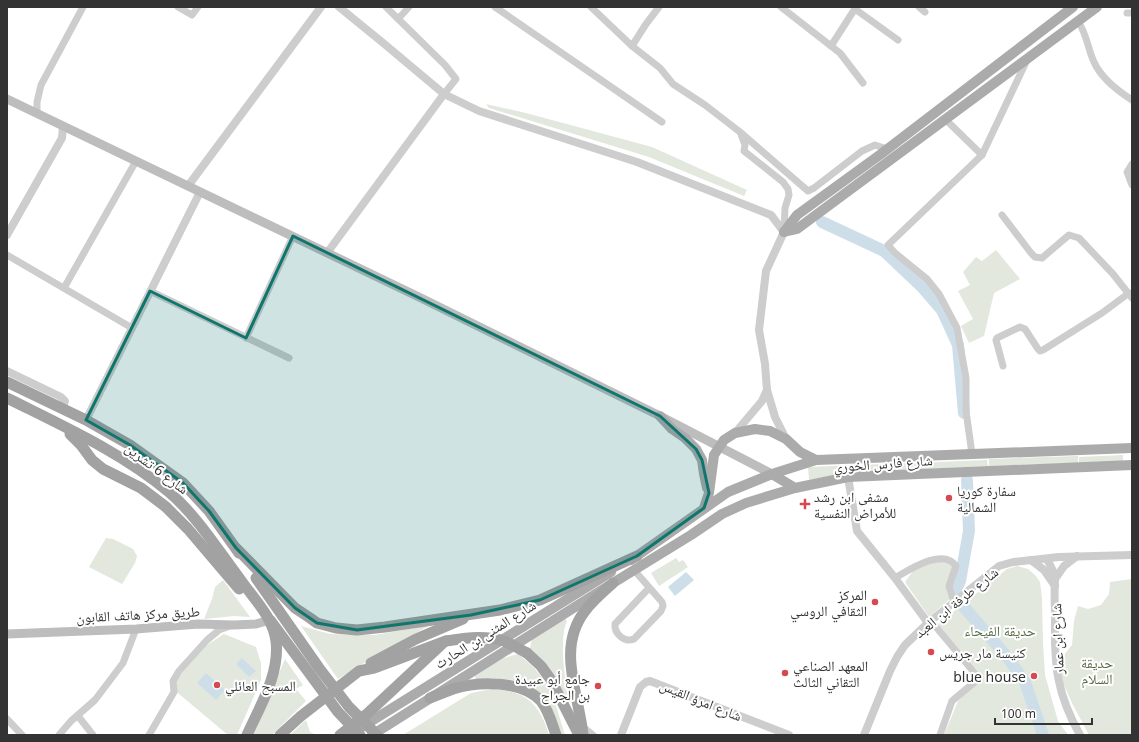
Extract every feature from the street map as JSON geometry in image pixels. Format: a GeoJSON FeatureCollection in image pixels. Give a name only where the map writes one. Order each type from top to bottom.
{"type":"FeatureCollection","features":[{"type":"Feature","properties":{"kind":"highway","name":"شارع 6 تشرين"},"geometry":{"type":"LineString","coordinates":[[7,382],[86,420],[130,445],[183,483],[209,511],[319,668],[349,707],[377,735]]}},
{"type":"Feature","properties":{"kind":"highway","name":"شارع 6 تشرين"},"geometry":{"type":"LineString","coordinates":[[7,398],[122,458],[169,493],[196,520],[267,616]]}},
{"type":"Feature","properties":{"kind":"highway"},"geometry":{"type":"LineString","coordinates":[[59,424],[81,445],[92,460],[103,470],[141,488],[166,507],[188,529],[247,598],[267,616],[338,712],[360,735]]}},
{"type":"Feature","properties":{"kind":"highway"},"geometry":{"type":"LineString","coordinates":[[236,548],[294,608],[318,623],[336,628],[357,630],[471,615],[500,610],[540,600],[636,556]]}},
{"type":"Feature","properties":{"kind":"highway"},"geometry":{"type":"LineString","coordinates":[[582,732],[571,666],[571,644],[575,629],[584,611],[613,582]]}},
{"type":"Feature","properties":{"kind":"highway"},"geometry":{"type":"LineString","coordinates":[[280,735],[301,716],[377,659],[416,639],[471,615]]}},
{"type":"Feature","properties":{"kind":"highway"},"geometry":{"type":"LineString","coordinates":[[247,735],[273,675],[276,663],[276,640],[267,616]]}},
{"type":"Feature","properties":{"kind":"highway"},"geometry":{"type":"LineString","coordinates":[[359,671],[374,668],[446,641],[476,637],[490,638],[506,642],[527,653],[541,666],[582,732]]}},
{"type":"Feature","properties":{"kind":"highway"},"geometry":{"type":"LineString","coordinates":[[340,735],[368,713],[446,641]]}},
{"type":"Feature","properties":{"kind":"highway"},"geometry":{"type":"LineString","coordinates":[[308,672],[333,715],[349,735]]}},
{"type":"Feature","properties":{"kind":"highway"},"geometry":{"type":"LineString","coordinates":[[430,698],[464,686],[506,684],[524,690],[540,701],[550,716],[556,735]]}},
{"type":"Feature","properties":{"kind":"main road"},"geometry":{"type":"LineString","coordinates":[[784,232],[797,215],[1073,7]]}},
{"type":"Feature","properties":{"kind":"main road"},"geometry":{"type":"LineString","coordinates":[[784,232],[797,229],[1097,7]]}},
{"type":"Feature","properties":{"kind":"main road"},"geometry":{"type":"LineString","coordinates":[[7,99],[327,252],[645,408],[772,474],[795,488]]}},
{"type":"Feature","properties":{"kind":"main road"},"geometry":{"type":"LineString","coordinates":[[890,146],[900,153]]}},
{"type":"Feature","properties":{"kind":"main road"},"geometry":{"type":"LineString","coordinates":[[660,416],[672,429],[696,449],[702,460],[708,493]]}},
{"type":"Feature","properties":{"kind":"main road"},"geometry":{"type":"LineString","coordinates":[[704,508],[714,455],[718,446],[735,433],[755,429],[770,431],[786,439],[800,452],[816,460]]}},
{"type":"Feature","properties":{"kind":"main road","name":"شارع فارس الخوري"},"geometry":{"type":"LineString","coordinates":[[636,556],[728,492],[772,474],[816,460],[1132,448]]}},
{"type":"Feature","properties":{"kind":"main road","name":"شارع فارس الخوري"},"geometry":{"type":"LineString","coordinates":[[372,735],[613,582],[691,535],[722,514],[746,503],[795,488],[848,477],[1132,465]]}},
{"type":"Feature","properties":{"kind":"main road","name":"شارع المثنى بن الحارث"},"geometry":{"type":"LineString","coordinates":[[349,735],[636,556]]}},
{"type":"Feature","properties":{"kind":"main road","name":"طريق مركز هاتف القابون"},"geometry":{"type":"LineString","coordinates":[[7,634],[136,629],[198,624],[256,624],[267,616]]}},
{"type":"Feature","properties":{"kind":"street"},"geometry":{"type":"LineString","coordinates":[[37,114],[37,102],[41,85],[84,7]]}},
{"type":"Feature","properties":{"kind":"street"},"geometry":{"type":"LineString","coordinates":[[178,7],[192,15],[198,7]]}},
{"type":"Feature","properties":{"kind":"street"},"geometry":{"type":"LineString","coordinates":[[188,186],[321,7]]}},
{"type":"Feature","properties":{"kind":"street"},"geometry":{"type":"LineString","coordinates":[[339,7],[444,94],[479,111],[637,162],[771,215],[784,232]]}},
{"type":"Feature","properties":{"kind":"street"},"geometry":{"type":"LineString","coordinates":[[327,252],[456,79],[445,65],[386,7]]}},
{"type":"Feature","properties":{"kind":"street"},"geometry":{"type":"LineString","coordinates":[[398,19],[409,7]]}},
{"type":"Feature","properties":{"kind":"street"},"geometry":{"type":"LineString","coordinates":[[495,7],[662,122]]}},
{"type":"Feature","properties":{"kind":"street"},"geometry":{"type":"LineString","coordinates":[[591,7],[632,46],[660,68],[673,84],[705,105],[740,132],[808,190],[814,188],[862,151],[875,146],[890,146]]}},
{"type":"Feature","properties":{"kind":"street"},"geometry":{"type":"LineString","coordinates":[[632,46],[659,7]]}},
{"type":"Feature","properties":{"kind":"street"},"geometry":{"type":"LineString","coordinates":[[781,7],[840,53],[863,83]]}},
{"type":"Feature","properties":{"kind":"street"},"geometry":{"type":"LineString","coordinates":[[831,46],[856,8],[898,40]]}},
{"type":"Feature","properties":{"kind":"street"},"geometry":{"type":"LineString","coordinates":[[1078,21],[1087,38],[1096,66],[1105,77],[1132,100]]}},
{"type":"Feature","properties":{"kind":"street"},"geometry":{"type":"LineString","coordinates":[[972,454],[966,411],[966,378],[957,328],[939,294],[927,279],[895,253],[888,244],[982,155],[1027,60]]}},
{"type":"Feature","properties":{"kind":"street"},"geometry":{"type":"LineString","coordinates":[[1125,95],[1132,90]]}},
{"type":"Feature","properties":{"kind":"street"},"geometry":{"type":"LineString","coordinates":[[946,120],[982,155]]}},
{"type":"Feature","properties":{"kind":"street"},"geometry":{"type":"LineString","coordinates":[[7,235],[62,138],[63,126]]}},
{"type":"Feature","properties":{"kind":"street"},"geometry":{"type":"LineString","coordinates":[[740,132],[745,145],[744,150],[783,182],[788,189],[789,195],[785,208],[784,232],[766,271],[759,330],[765,364],[767,390],[775,417],[786,439]]}},
{"type":"Feature","properties":{"kind":"street"},"geometry":{"type":"LineString","coordinates":[[64,288],[136,161]]}},
{"type":"Feature","properties":{"kind":"street"},"geometry":{"type":"LineString","coordinates":[[1132,164],[1127,172],[1132,185]]}},
{"type":"Feature","properties":{"kind":"street"},"geometry":{"type":"LineString","coordinates":[[86,420],[200,192]]}},
{"type":"Feature","properties":{"kind":"street"},"geometry":{"type":"LineString","coordinates":[[1002,215],[1035,257],[1042,258],[1069,236],[1079,238],[1114,274],[1130,295],[1040,351],[1023,327],[997,338],[996,340],[1003,366]]}},
{"type":"Feature","properties":{"kind":"street"},"geometry":{"type":"LineString","coordinates":[[246,338],[293,236]]}},
{"type":"Feature","properties":{"kind":"street"},"geometry":{"type":"LineString","coordinates":[[7,255],[132,328]]}},
{"type":"Feature","properties":{"kind":"street"},"geometry":{"type":"LineString","coordinates":[[150,291],[289,358]]}},
{"type":"Feature","properties":{"kind":"street"},"geometry":{"type":"LineString","coordinates":[[7,371],[61,397],[65,401],[62,409]]}},
{"type":"Feature","properties":{"kind":"street"},"geometry":{"type":"LineString","coordinates":[[735,433],[762,401],[767,390]]}},
{"type":"Feature","properties":{"kind":"street"},"geometry":{"type":"LineString","coordinates":[[848,477],[857,531],[929,622],[978,677],[977,680],[952,701],[940,735]]}},
{"type":"Feature","properties":{"kind":"street","name":"شارع طرفة ابن العبد"},"geometry":{"type":"LineString","coordinates":[[864,735],[897,657],[905,645],[929,622],[999,566],[1031,560],[1078,556],[1132,555]]}},
{"type":"Feature","properties":{"kind":"street"},"geometry":{"type":"LineString","coordinates":[[1055,583],[1064,566],[1078,556]]}},
{"type":"Feature","properties":{"kind":"street"},"geometry":{"type":"LineString","coordinates":[[895,578],[920,564],[936,559],[949,559],[954,562],[956,566],[950,586],[954,602]]}},
{"type":"Feature","properties":{"kind":"street","name":"شارع ابن عمار"},"geometry":{"type":"LineString","coordinates":[[1047,559],[1053,571],[1055,583],[1054,655],[1057,673],[1064,702],[1080,735]]}},
{"type":"Feature","properties":{"kind":"street","name":"شارع ابن عمار"},"geometry":{"type":"LineString","coordinates":[[1031,560],[1044,570],[1055,583]]}},
{"type":"Feature","properties":{"kind":"street"},"geometry":{"type":"LineString","coordinates":[[634,570],[662,602],[662,609],[634,639],[631,641],[626,640],[617,633],[615,624],[649,588]]}},
{"type":"Feature","properties":{"kind":"street"},"geometry":{"type":"LineString","coordinates":[[149,735],[174,692],[173,682],[179,671],[207,640],[219,630],[234,625]]}},
{"type":"Feature","properties":{"kind":"street"},"geometry":{"type":"LineString","coordinates":[[59,735],[95,700],[123,663],[136,629]]}},
{"type":"Feature","properties":{"kind":"street","name":"شارع امرؤ القيس"},"geometry":{"type":"LineString","coordinates":[[621,735],[640,687],[643,683],[650,681],[789,735]]}},
{"type":"Feature","properties":{"kind":"street"},"geometry":{"type":"LineString","coordinates":[[78,716],[93,735]]}},
{"type":"Feature","properties":{"kind":"street"},"geometry":{"type":"LineString","coordinates":[[7,719],[22,735]]}},
{"type":"Feature","properties":{"kind":"street"},"geometry":{"type":"LineString","coordinates":[[582,732],[593,735]]}},
{"type":"Feature","properties":{"kind":"highlighted area"},"geometry":{"type":"Polygon","coordinates":[[[293,236],[660,416],[696,449],[702,460],[709,493],[704,508],[637,556],[540,600],[471,615],[357,630],[317,623],[295,608],[236,548],[209,511],[183,483],[130,445],[86,420],[150,291],[246,338],[293,236]]]}},
{"type":"Feature","properties":{"kind":"green space"},"geometry":{"type":"Polygon","coordinates":[[[486,104],[526,113],[652,147],[747,190],[744,196],[649,157],[489,108],[486,104]]]}},
{"type":"Feature","properties":{"kind":"green space"},"geometry":{"type":"Polygon","coordinates":[[[996,250],[1020,279],[994,293],[984,336],[969,343],[961,326],[973,319],[958,291],[970,285],[963,272],[976,257],[982,261],[996,250]]]}},
{"type":"Feature","properties":{"kind":"green space"},"geometry":{"type":"Polygon","coordinates":[[[1123,455],[1123,462],[1079,464],[1079,457],[1123,455]]]}},
{"type":"Feature","properties":{"kind":"green space"},"geometry":{"type":"Polygon","coordinates":[[[1078,456],[1078,463],[989,466],[989,459],[1078,456]]]}},
{"type":"Feature","properties":{"kind":"green space"},"geometry":{"type":"Polygon","coordinates":[[[987,460],[988,466],[849,472],[809,480],[808,467],[987,460]]]}},
{"type":"Feature","properties":{"kind":"green space"},"geometry":{"type":"Polygon","coordinates":[[[106,538],[113,539],[133,549],[137,556],[135,563],[122,584],[89,567],[106,538]]]}},
{"type":"Feature","properties":{"kind":"green space"},"geometry":{"type":"Polygon","coordinates":[[[676,558],[679,562],[683,560],[688,567],[659,586],[651,573],[676,558]]]}},
{"type":"Feature","properties":{"kind":"green space"},"geometry":{"type":"Polygon","coordinates":[[[942,561],[953,565],[951,598],[929,617],[905,582],[916,567],[942,561]]]}},
{"type":"Feature","properties":{"kind":"green space","name":"حديقة الفيحاء"},"geometry":{"type":"Polygon","coordinates":[[[1017,566],[1028,569],[1040,582],[1045,675],[1058,721],[1068,735],[944,735],[958,701],[983,677],[938,624],[1007,569],[1017,566]]]}},
{"type":"Feature","properties":{"kind":"green space","name":"حديقة السلام"},"geometry":{"type":"Polygon","coordinates":[[[1132,579],[1132,735],[1089,735],[1063,683],[1059,661],[1072,645],[1074,621],[1078,606],[1088,609],[1101,605],[1109,594],[1110,582],[1132,579]]]}},
{"type":"Feature","properties":{"kind":"green space"},"geometry":{"type":"Polygon","coordinates":[[[223,580],[250,617],[234,616],[204,619],[215,587],[223,580]]]}},
{"type":"Feature","properties":{"kind":"green space"},"geometry":{"type":"Polygon","coordinates":[[[564,617],[567,621],[564,630],[563,655],[571,720],[530,648],[532,639],[564,617]]]}},
{"type":"Feature","properties":{"kind":"green space"},"geometry":{"type":"Polygon","coordinates":[[[430,625],[338,679],[301,626],[330,634],[375,635],[430,625]]]}},
{"type":"Feature","properties":{"kind":"green space","name":"المسبح العائلي"},"geometry":{"type":"Polygon","coordinates":[[[224,634],[256,647],[261,663],[261,680],[237,735],[228,735],[173,689],[178,677],[207,645],[224,634]]]}},
{"type":"Feature","properties":{"kind":"green space"},"geometry":{"type":"Polygon","coordinates":[[[518,654],[529,663],[544,681],[554,700],[565,735],[559,735],[533,689],[514,680],[492,678],[476,681],[475,676],[500,659],[518,654]]]}},
{"type":"Feature","properties":{"kind":"green space"},"geometry":{"type":"Polygon","coordinates":[[[285,659],[303,685],[296,689],[306,701],[272,735],[253,735],[285,659]]]}},
{"type":"Feature","properties":{"kind":"green space"},"geometry":{"type":"Polygon","coordinates":[[[492,689],[514,693],[530,701],[541,715],[549,735],[403,735],[471,693],[492,689]]]}},
{"type":"Feature","properties":{"kind":"green space"},"geometry":{"type":"Polygon","coordinates":[[[306,720],[310,732],[316,735],[290,735],[306,720]]]}},
{"type":"Feature","properties":{"kind":"shaded area"},"geometry":{"type":"Polygon","coordinates":[[[686,572],[694,580],[675,596],[668,587],[686,572]]]}},
{"type":"Feature","properties":{"kind":"shaded area"},"geometry":{"type":"Polygon","coordinates":[[[242,658],[256,671],[249,677],[236,664],[242,658]]]}},
{"type":"Feature","properties":{"kind":"shaded area"},"geometry":{"type":"Polygon","coordinates":[[[206,673],[225,690],[216,700],[197,683],[206,673]]]}},
{"type":"Feature","properties":{"kind":"waterway"},"geometry":{"type":"LineString","coordinates":[[822,222],[884,251],[923,288],[942,310],[958,345],[964,413]]}},
{"type":"Feature","properties":{"kind":"waterway"},"geometry":{"type":"LineString","coordinates":[[956,589],[960,581],[969,531],[967,480]]}},
{"type":"Feature","properties":{"kind":"waterway"},"geometry":{"type":"LineString","coordinates":[[964,607],[1008,658],[1025,682],[1043,735]]}},
{"type":"Feature","properties":{"kind":"place","name":"سفارة كوريا الشمالية"},"geometry":{"type":"Point","coordinates":[949,498]}},
{"type":"Feature","properties":{"kind":"place","name":"مشفى ابن رشد للأمراض النفسية"},"geometry":{"type":"Point","coordinates":[805,504]}},
{"type":"Feature","properties":{"kind":"place","name":"المركز الثقافي الروسي"},"geometry":{"type":"Point","coordinates":[875,602]}},
{"type":"Feature","properties":{"kind":"place","name":"كنيسة مار جريس"},"geometry":{"type":"Point","coordinates":[931,652]}},
{"type":"Feature","properties":{"kind":"place","name":"المعهد الصناعي التقاني الثالث"},"geometry":{"type":"Point","coordinates":[785,673]}},
{"type":"Feature","properties":{"kind":"place","name":"blue house"},"geometry":{"type":"Point","coordinates":[1034,676]}},
{"type":"Feature","properties":{"kind":"place","name":"المسبح العائلي"},"geometry":{"type":"Point","coordinates":[217,685]}},
{"type":"Feature","properties":{"kind":"place","name":"جامع أبو عبيدة بن الجراح"},"geometry":{"type":"Point","coordinates":[598,686]}}]}
